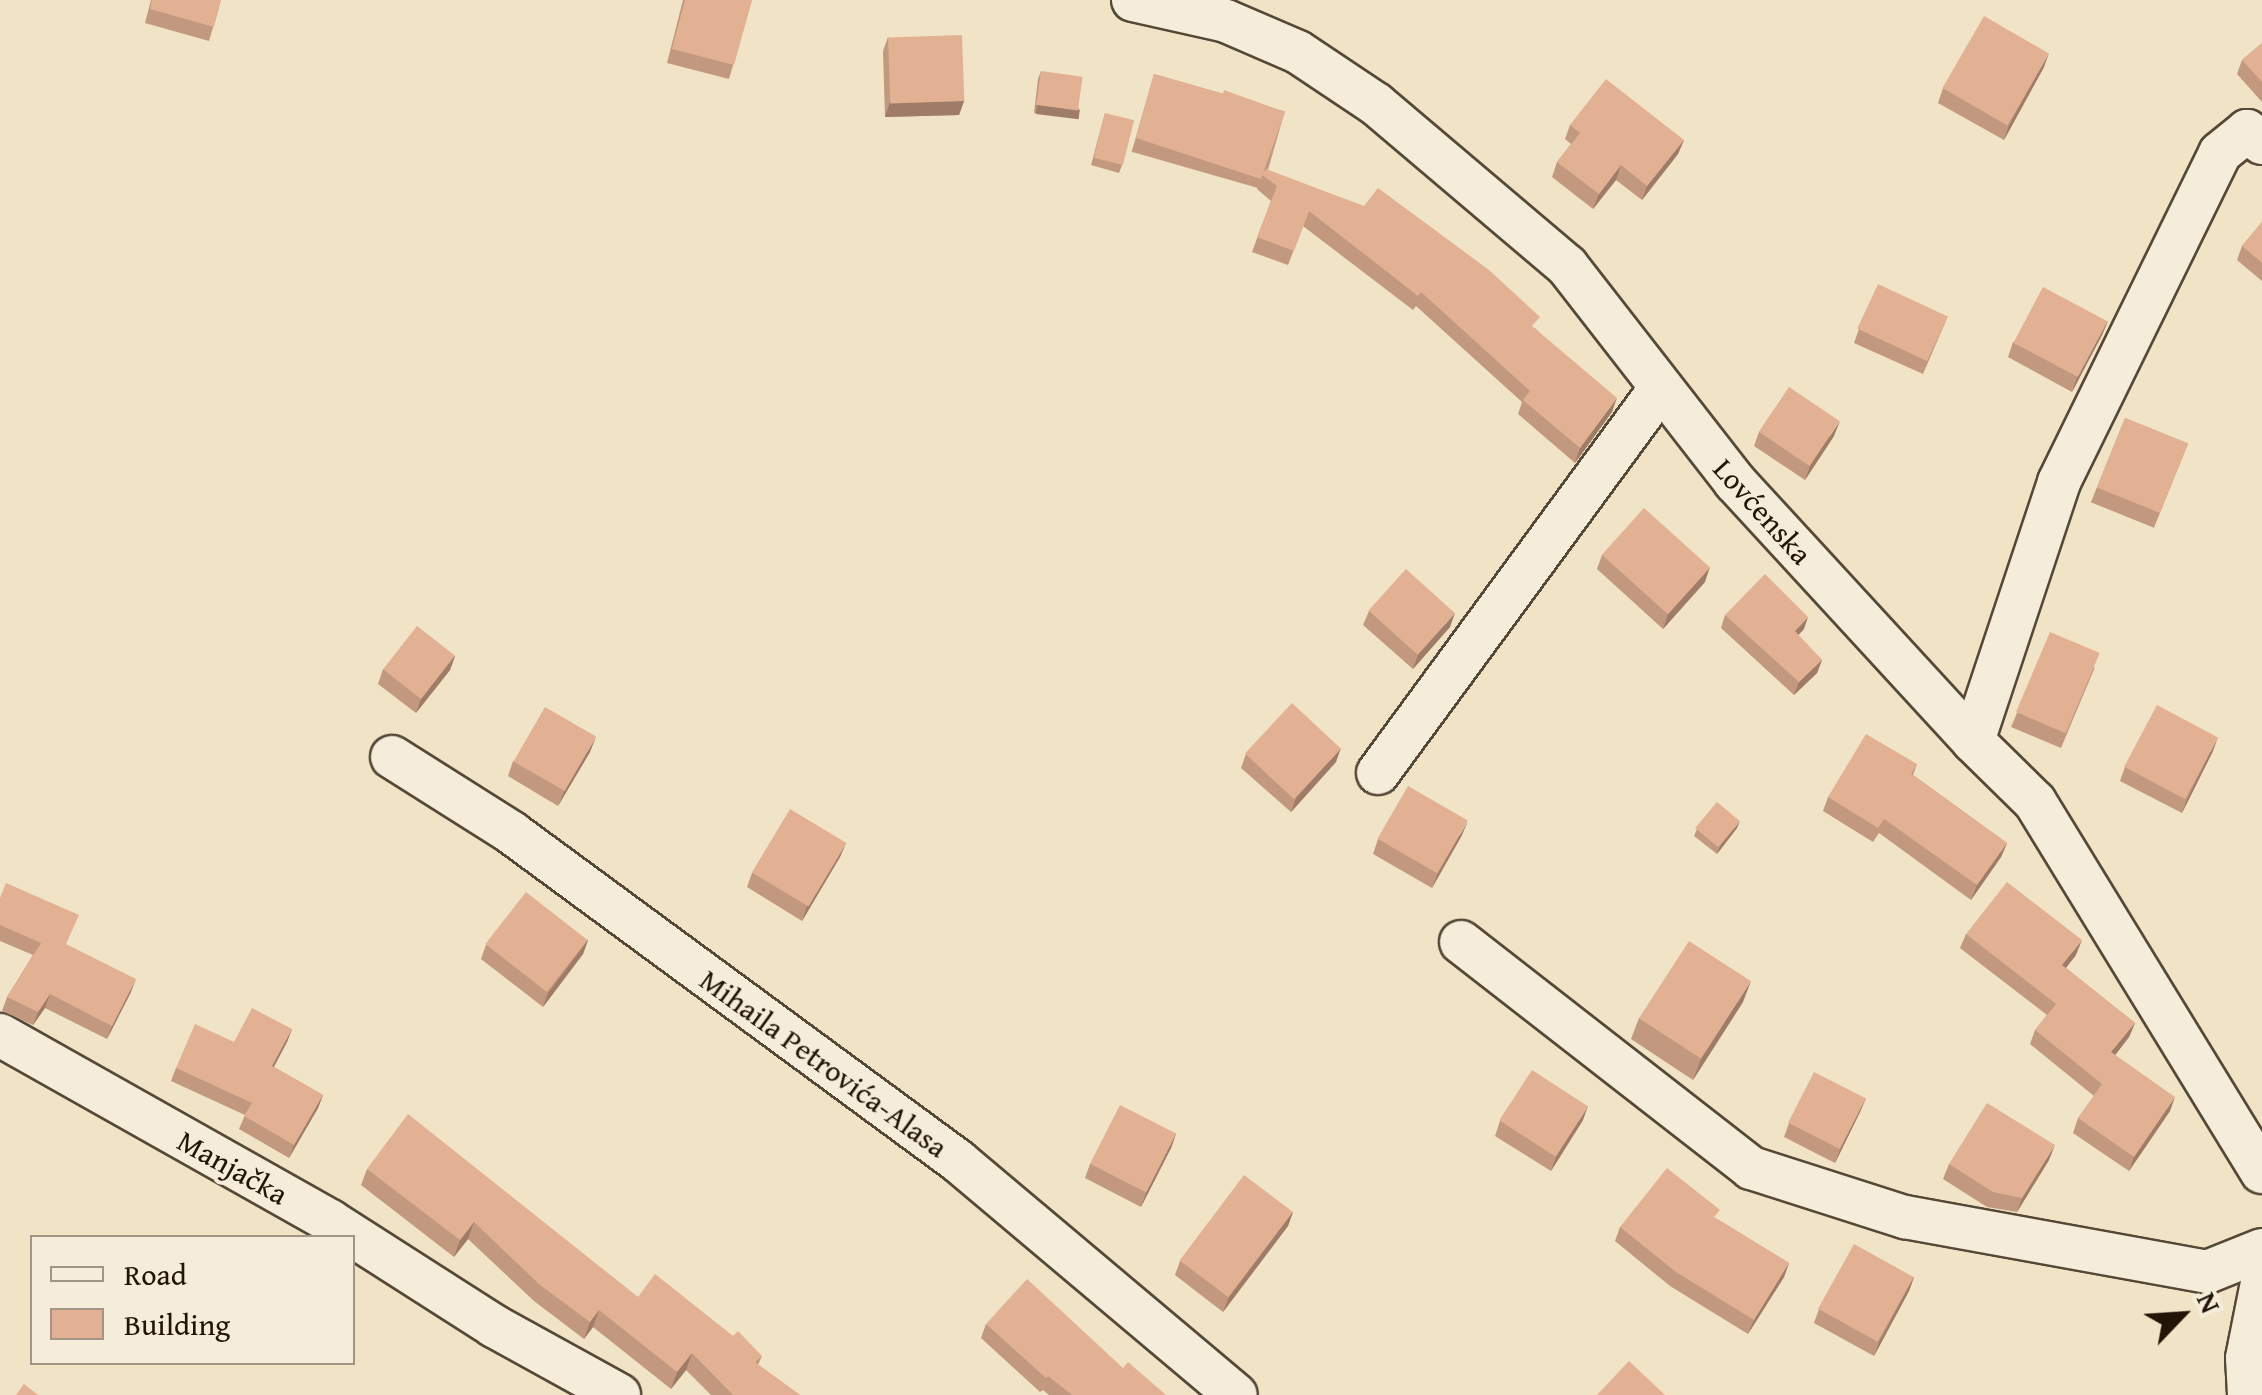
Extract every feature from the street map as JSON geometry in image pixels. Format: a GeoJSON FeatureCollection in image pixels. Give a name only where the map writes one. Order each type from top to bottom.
{"type":"FeatureCollection","features":[{"type":"Feature","properties":{"kind":"street","name":"Lovćenska"},"geometry":{"type":"LineString","coordinates":[[1133,0],[1204,7],[1226,21],[1298,52],[1376,104],[1567,266],[1735,482],[1972,741],[2035,802],[2262,1172]]}},
{"type":"Feature","properties":{"kind":"street"},"geometry":{"type":"LineString","coordinates":[[1972,741],[2059,482],[2220,153],[2247,131],[2262,142]]}},
{"type":"Feature","properties":{"kind":"street"},"geometry":{"type":"LineString","coordinates":[[1378,774],[1660,389]]}},
{"type":"Feature","properties":{"kind":"street","name":"Mihaila Petrovića-Alasa"},"geometry":{"type":"LineString","coordinates":[[392,756],[512,832],[958,1161],[1236,1395]]}},
{"type":"Feature","properties":{"kind":"street"},"geometry":{"type":"LineString","coordinates":[[1461,942],[1751,1168],[1905,1216],[2207,1272],[2262,1250]]}},
{"type":"Feature","properties":{"kind":"street","name":"Manjačka"},"geometry":{"type":"LineString","coordinates":[[0,1035],[353,1235]]}},
{"type":"Feature","properties":{"kind":"street","name":"Manjačka"},"geometry":{"type":"LineString","coordinates":[[355,1236],[494,1326],[619,1395]]}},
{"type":"Feature","properties":{"kind":"street"},"geometry":{"type":"LineString","coordinates":[[2249,1395],[2247,1358],[2262,1283]]}},
{"type":"Feature","properties":{"kind":"building"},"geometry":{"type":"Polygon","coordinates":[[[152,0],[221,0],[214,27],[150,9],[152,0]]]}},
{"type":"Feature","properties":{"kind":"building"},"geometry":{"type":"Polygon","coordinates":[[[685,0],[752,0],[734,65],[672,49],[685,0]]]}},
{"type":"Feature","properties":{"kind":"building"},"geometry":{"type":"Polygon","coordinates":[[[1984,16],[2049,53],[2007,125],[1942,88],[1984,16]]]}},
{"type":"Feature","properties":{"kind":"building"},"geometry":{"type":"Polygon","coordinates":[[[962,35],[964,101],[890,104],[888,38],[962,35]]]}},
{"type":"Feature","properties":{"kind":"building"},"geometry":{"type":"Polygon","coordinates":[[[2262,43],[2262,82],[2242,60],[2262,43]]]}},
{"type":"Feature","properties":{"kind":"building"},"geometry":{"type":"Polygon","coordinates":[[[1041,71],[1083,77],[1078,111],[1036,105],[1041,71]]]}},
{"type":"Feature","properties":{"kind":"building"},"geometry":{"type":"Polygon","coordinates":[[[1154,74],[1223,94],[1224,90],[1285,112],[1261,179],[1136,138],[1154,74]]]}},
{"type":"Feature","properties":{"kind":"building"},"geometry":{"type":"Polygon","coordinates":[[[1606,79],[1684,140],[1647,186],[1621,165],[1599,194],[1557,162],[1580,133],[1570,125],[1606,79]]]}},
{"type":"Feature","properties":{"kind":"building"},"geometry":{"type":"Polygon","coordinates":[[[1105,113],[1134,120],[1123,165],[1094,158],[1105,113]]]}},
{"type":"Feature","properties":{"kind":"building"},"geometry":{"type":"Polygon","coordinates":[[[1266,169],[1364,206],[1378,188],[1489,270],[1540,317],[1532,326],[1617,398],[1580,448],[1523,400],[1530,391],[1421,292],[1418,296],[1309,211],[1294,251],[1257,237],[1277,186],[1262,175],[1266,169]]]}},
{"type":"Feature","properties":{"kind":"building"},"geometry":{"type":"Polygon","coordinates":[[[2262,222],[2262,263],[2242,246],[2262,222]]]}},
{"type":"Feature","properties":{"kind":"building"},"geometry":{"type":"Polygon","coordinates":[[[1878,284],[1948,317],[1927,361],[1857,328],[1878,284]]]}},
{"type":"Feature","properties":{"kind":"building"},"geometry":{"type":"Polygon","coordinates":[[[2043,287],[2107,321],[2078,377],[2013,343],[2043,287]]]}},
{"type":"Feature","properties":{"kind":"building"},"geometry":{"type":"Polygon","coordinates":[[[1789,387],[1840,421],[1809,466],[1759,432],[1789,387]]]}},
{"type":"Feature","properties":{"kind":"building"},"geometry":{"type":"Polygon","coordinates":[[[2125,418],[2188,443],[2160,513],[2097,488],[2125,418]]]}},
{"type":"Feature","properties":{"kind":"building"},"geometry":{"type":"Polygon","coordinates":[[[1644,508],[1710,568],[1668,614],[1602,555],[1644,508]]]}},
{"type":"Feature","properties":{"kind":"building"},"geometry":{"type":"Polygon","coordinates":[[[1406,569],[1455,613],[1418,655],[1369,611],[1406,569]]]}},
{"type":"Feature","properties":{"kind":"building"},"geometry":{"type":"Polygon","coordinates":[[[1765,574],[1808,617],[1795,631],[1822,660],[1799,682],[1725,615],[1765,574]]]}},
{"type":"Feature","properties":{"kind":"building"},"geometry":{"type":"Polygon","coordinates":[[[417,626],[455,656],[421,699],[383,669],[417,626]]]}},
{"type":"Feature","properties":{"kind":"building"},"geometry":{"type":"Polygon","coordinates":[[[2050,632],[2100,653],[2066,733],[2016,712],[2050,632]]]}},
{"type":"Feature","properties":{"kind":"building"},"geometry":{"type":"Polygon","coordinates":[[[1292,703],[1341,749],[1294,799],[1245,753],[1292,703]]]}},
{"type":"Feature","properties":{"kind":"building"},"geometry":{"type":"Polygon","coordinates":[[[2157,705],[2218,737],[2185,799],[2124,767],[2157,705]]]}},
{"type":"Feature","properties":{"kind":"building"},"geometry":{"type":"Polygon","coordinates":[[[545,707],[596,736],[565,791],[514,762],[545,707]]]}},
{"type":"Feature","properties":{"kind":"building"},"geometry":{"type":"Polygon","coordinates":[[[1866,734],[1917,764],[1911,774],[2007,843],[1977,885],[1884,819],[1878,828],[1828,797],[1866,734]]]}},
{"type":"Feature","properties":{"kind":"building"},"geometry":{"type":"Polygon","coordinates":[[[1408,786],[1468,820],[1437,873],[1378,839],[1408,786]]]}},
{"type":"Feature","properties":{"kind":"building"},"geometry":{"type":"Polygon","coordinates":[[[1717,802],[1740,821],[1718,847],[1695,828],[1717,802]]]}},
{"type":"Feature","properties":{"kind":"building"},"geometry":{"type":"Polygon","coordinates":[[[790,809],[847,843],[808,906],[752,872],[790,809]]]}},
{"type":"Feature","properties":{"kind":"building"},"geometry":{"type":"Polygon","coordinates":[[[2007,882],[2082,940],[2062,965],[2135,1023],[2111,1052],[2175,1097],[2134,1157],[2078,1118],[2102,1084],[2035,1030],[2056,1004],[1966,934],[2007,882]]]}},
{"type":"Feature","properties":{"kind":"building"},"geometry":{"type":"Polygon","coordinates":[[[6,883],[79,915],[66,944],[136,979],[112,1026],[50,994],[38,1012],[7,997],[41,943],[0,925],[0,898],[6,883]]]}},
{"type":"Feature","properties":{"kind":"building"},"geometry":{"type":"Polygon","coordinates":[[[526,892],[587,940],[547,992],[485,944],[526,892]]]}},
{"type":"Feature","properties":{"kind":"building"},"geometry":{"type":"Polygon","coordinates":[[[1689,941],[1751,981],[1701,1058],[1639,1018],[1689,941]]]}},
{"type":"Feature","properties":{"kind":"building"},"geometry":{"type":"Polygon","coordinates":[[[252,1008],[292,1029],[272,1066],[323,1095],[294,1145],[244,1116],[252,1103],[176,1068],[195,1024],[234,1042],[252,1008]]]}},
{"type":"Feature","properties":{"kind":"building"},"geometry":{"type":"Polygon","coordinates":[[[1532,1070],[1588,1106],[1556,1157],[1499,1120],[1532,1070]]]}},
{"type":"Feature","properties":{"kind":"building"},"geometry":{"type":"Polygon","coordinates":[[[1814,1072],[1866,1098],[1840,1149],[1788,1123],[1814,1072]]]}},
{"type":"Feature","properties":{"kind":"building"},"geometry":{"type":"Polygon","coordinates":[[[1987,1103],[2055,1145],[2022,1198],[1993,1192],[1949,1164],[1987,1103]]]}},
{"type":"Feature","properties":{"kind":"building"},"geometry":{"type":"Polygon","coordinates":[[[1120,1105],[1176,1134],[1146,1192],[1090,1164],[1120,1105]]]}},
{"type":"Feature","properties":{"kind":"building"},"geometry":{"type":"Polygon","coordinates":[[[408,1114],[638,1297],[655,1274],[733,1336],[738,1331],[762,1356],[755,1362],[800,1395],[733,1395],[692,1353],[677,1372],[599,1310],[590,1322],[540,1285],[474,1222],[460,1240],[367,1169],[408,1114]]]}},
{"type":"Feature","properties":{"kind":"building"},"geometry":{"type":"Polygon","coordinates":[[[1667,1168],[1720,1210],[1714,1217],[1789,1263],[1754,1320],[1676,1272],[1620,1227],[1667,1168]]]}},
{"type":"Feature","properties":{"kind":"building"},"geometry":{"type":"Polygon","coordinates":[[[1244,1175],[1293,1212],[1228,1297],[1180,1260],[1244,1175]]]}},
{"type":"Feature","properties":{"kind":"building"},"geometry":{"type":"Polygon","coordinates":[[[1854,1244],[1913,1277],[1878,1342],[1818,1309],[1854,1244]]]}},
{"type":"Feature","properties":{"kind":"building"},"geometry":{"type":"Polygon","coordinates":[[[1027,1279],[1123,1368],[1128,1362],[1166,1395],[1072,1395],[1046,1378],[986,1324],[1027,1279]]]}},
{"type":"Feature","properties":{"kind":"building"},"geometry":{"type":"Polygon","coordinates":[[[1629,1361],[1665,1395],[1597,1395],[1629,1361]]]}},
{"type":"Feature","properties":{"kind":"building"},"geometry":{"type":"Polygon","coordinates":[[[24,1384],[38,1395],[16,1395],[24,1384]]]}}]}
